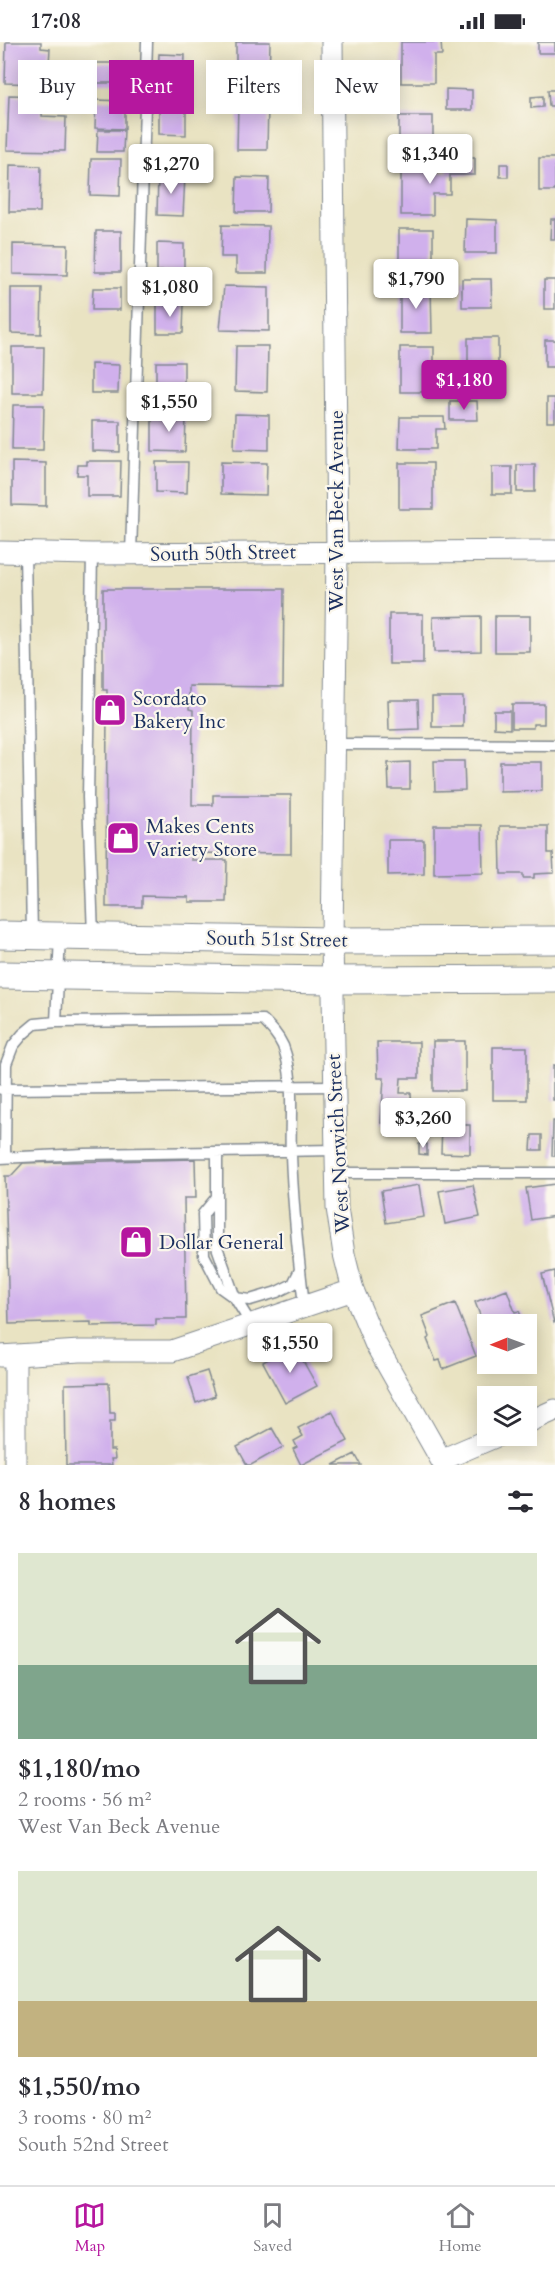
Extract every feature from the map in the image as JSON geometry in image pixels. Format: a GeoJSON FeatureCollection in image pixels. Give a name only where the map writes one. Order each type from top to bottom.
{"type":"FeatureCollection","features":[{"type":"Feature","properties":{"kind":"street","name":"West Van Beck Avenue"},"geometry":{"type":"LineString","coordinates":[[332,980],[337,552],[333,42]]}},
{"type":"Feature","properties":{"kind":"street","name":"South 50th Street"},"geometry":{"type":"LineString","coordinates":[[0,552],[131,554],[555,551]]}},
{"type":"Feature","properties":{"kind":"street","name":"South 51st Street"},"geometry":{"type":"LineString","coordinates":[[0,935],[332,941],[555,940]]}},
{"type":"Feature","properties":{"kind":"street","name":"South 51st Street"},"geometry":{"type":"LineString","coordinates":[[0,975],[332,980],[555,979]]}},
{"type":"Feature","properties":{"kind":"street","name":"West Norwich Street"},"geometry":{"type":"LineString","coordinates":[[332,980],[337,1208],[344,1254],[353,1290],[375,1342],[443,1462]]}},
{"type":"Feature","properties":{"kind":"street"},"geometry":{"type":"LineString","coordinates":[[15,1465],[7,1356],[80,1351],[172,1351],[353,1290]]}},
{"type":"Feature","properties":{"kind":"street"},"geometry":{"type":"LineString","coordinates":[[537,1418],[555,1410]]}},
{"type":"Feature","properties":{"kind":"street"},"geometry":{"type":"LineString","coordinates":[[443,1462],[477,1446]]}},
{"type":"Feature","properties":{"kind":"lane"},"geometry":{"type":"LineString","coordinates":[[131,554],[147,42]]}},
{"type":"Feature","properties":{"kind":"lane"},"geometry":{"type":"LineString","coordinates":[[25,553],[32,935]]}},
{"type":"Feature","properties":{"kind":"lane"},"geometry":{"type":"LineString","coordinates":[[92,554],[88,797],[93,936]]}},
{"type":"Feature","properties":{"kind":"lane"},"geometry":{"type":"LineString","coordinates":[[336,744],[555,744]]}},
{"type":"Feature","properties":{"kind":"lane"},"geometry":{"type":"LineString","coordinates":[[56,1022],[60,976],[60,936]]}},
{"type":"Feature","properties":{"kind":"lane"},"geometry":{"type":"LineString","coordinates":[[304,1305],[293,1207],[291,1152],[292,1087],[283,1046],[276,1033],[263,1020],[35,1024],[13,1046],[6,1064],[3,1089],[2,1158],[291,1152],[335,1150]]}},
{"type":"Feature","properties":{"kind":"lane"},"geometry":{"type":"LineString","coordinates":[[3,1089],[334,1086]]}},
{"type":"Feature","properties":{"kind":"lane"},"geometry":{"type":"LineString","coordinates":[[217,1152],[217,1247],[235,1298],[251,1324]]}},
{"type":"Feature","properties":{"kind":"lane"},"geometry":{"type":"LineString","coordinates":[[336,1173],[555,1173]]}},
{"type":"Feature","properties":{"kind":"lane"},"geometry":{"type":"LineString","coordinates":[[235,1298],[250,1300],[278,1292],[293,1284],[300,1270]]}},
{"type":"Feature","properties":{"kind":"building"},"geometry":{"type":"Polygon","coordinates":[[[6,42],[41,42],[41,48],[50,49],[49,60],[18,60],[18,83],[5,83],[6,42]]]}},
{"type":"Feature","properties":{"kind":"building"},"geometry":{"type":"Polygon","coordinates":[[[236,42],[270,42],[270,60],[236,60],[236,42]]]}},
{"type":"Feature","properties":{"kind":"building"},"geometry":{"type":"Polygon","coordinates":[[[401,42],[441,42],[442,55],[434,55],[434,83],[401,83],[401,42]]]}},
{"type":"Feature","properties":{"kind":"building"},"geometry":{"type":"Polygon","coordinates":[[[538,42],[555,42],[555,53],[538,53],[538,42]]]}},
{"type":"Feature","properties":{"kind":"building"},"geometry":{"type":"Polygon","coordinates":[[[159,54],[185,55],[185,60],[159,60],[159,54]]]}},
{"type":"Feature","properties":{"kind":"building"},"geometry":{"type":"Polygon","coordinates":[[[97,63],[109,63],[109,83],[97,83],[97,63]]]}},
{"type":"Feature","properties":{"kind":"building"},"geometry":{"type":"Polygon","coordinates":[[[446,89],[472,90],[472,110],[446,110],[446,89]]]}},
{"type":"Feature","properties":{"kind":"building"},"geometry":{"type":"Polygon","coordinates":[[[548,90],[555,90],[555,106],[549,106],[548,90]]]}},
{"type":"Feature","properties":{"kind":"building"},"geometry":{"type":"Polygon","coordinates":[[[9,95],[18,95],[18,114],[66,117],[65,151],[7,150],[9,95]]]}},
{"type":"Feature","properties":{"kind":"building"},"geometry":{"type":"Polygon","coordinates":[[[543,96],[543,107],[531,108],[531,97],[543,96]]]}},
{"type":"Feature","properties":{"kind":"building"},"geometry":{"type":"Polygon","coordinates":[[[97,100],[109,100],[109,114],[125,114],[125,129],[95,128],[97,100]]]}},
{"type":"Feature","properties":{"kind":"building"},"geometry":{"type":"Polygon","coordinates":[[[159,114],[186,114],[186,135],[159,134],[159,114]]]}},
{"type":"Feature","properties":{"kind":"building"},"geometry":{"type":"Polygon","coordinates":[[[238,114],[268,114],[267,150],[237,150],[238,114]]]}},
{"type":"Feature","properties":{"kind":"building"},"geometry":{"type":"Polygon","coordinates":[[[399,116],[433,116],[433,150],[399,150],[399,116]]]}},
{"type":"Feature","properties":{"kind":"building"},"geometry":{"type":"Polygon","coordinates":[[[98,130],[124,130],[123,152],[97,152],[98,130]]]}},
{"type":"Feature","properties":{"kind":"building"},"geometry":{"type":"Polygon","coordinates":[[[447,158],[475,158],[475,175],[450,175],[450,194],[433,194],[433,215],[401,215],[401,168],[437,168],[437,172],[447,172],[447,158]]]}},
{"type":"Feature","properties":{"kind":"building"},"geometry":{"type":"Polygon","coordinates":[[[539,158],[555,158],[555,191],[539,191],[539,158]]]}},
{"type":"Feature","properties":{"kind":"building"},"geometry":{"type":"Polygon","coordinates":[[[91,159],[121,159],[120,196],[90,195],[91,159]]]}},
{"type":"Feature","properties":{"kind":"building"},"geometry":{"type":"Polygon","coordinates":[[[500,164],[508,164],[508,177],[500,177],[500,164]]]}},
{"type":"Feature","properties":{"kind":"building"},"geometry":{"type":"Polygon","coordinates":[[[10,165],[41,166],[40,212],[9,212],[10,165]]]}},
{"type":"Feature","properties":{"kind":"building"},"geometry":{"type":"Polygon","coordinates":[[[158,175],[185,176],[183,216],[157,215],[158,175]]]}},
{"type":"Feature","properties":{"kind":"building"},"geometry":{"type":"Polygon","coordinates":[[[237,177],[269,178],[268,212],[236,212],[237,177]]]}},
{"type":"Feature","properties":{"kind":"building"},"geometry":{"type":"Polygon","coordinates":[[[466,219],[497,220],[497,253],[465,253],[466,219]]]}},
{"type":"Feature","properties":{"kind":"building"},"geometry":{"type":"Polygon","coordinates":[[[551,219],[555,219],[555,239],[550,239],[551,219]]]}},
{"type":"Feature","properties":{"kind":"building"},"geometry":{"type":"Polygon","coordinates":[[[222,225],[268,226],[267,273],[236,273],[236,257],[221,257],[222,225]]]}},
{"type":"Feature","properties":{"kind":"building"},"geometry":{"type":"Polygon","coordinates":[[[399,229],[433,229],[433,272],[399,272],[399,229]]]}},
{"type":"Feature","properties":{"kind":"building"},"geometry":{"type":"Polygon","coordinates":[[[96,231],[121,231],[121,272],[95,272],[96,231]]]}},
{"type":"Feature","properties":{"kind":"building"},"geometry":{"type":"Polygon","coordinates":[[[157,243],[184,244],[184,272],[157,271],[157,243]]]}},
{"type":"Feature","properties":{"kind":"building"},"geometry":{"type":"Polygon","coordinates":[[[13,244],[68,245],[67,275],[13,274],[13,244]]]}},
{"type":"Feature","properties":{"kind":"building"},"geometry":{"type":"Polygon","coordinates":[[[462,279],[491,279],[492,307],[462,307],[462,279]]]}},
{"type":"Feature","properties":{"kind":"building"},"geometry":{"type":"Polygon","coordinates":[[[544,280],[555,280],[555,309],[544,309],[544,280]]]}},
{"type":"Feature","properties":{"kind":"building"},"geometry":{"type":"Polygon","coordinates":[[[224,286],[269,287],[269,331],[220,330],[224,286]]]}},
{"type":"Feature","properties":{"kind":"building"},"geometry":{"type":"Polygon","coordinates":[[[400,287],[431,287],[432,333],[400,333],[400,287]]]}},
{"type":"Feature","properties":{"kind":"building"},"geometry":{"type":"Polygon","coordinates":[[[11,288],[42,288],[41,334],[11,333],[11,288]]]}},
{"type":"Feature","properties":{"kind":"building"},"geometry":{"type":"Polygon","coordinates":[[[93,288],[120,288],[120,310],[92,310],[93,288]]]}},
{"type":"Feature","properties":{"kind":"building"},"geometry":{"type":"Polygon","coordinates":[[[157,304],[184,304],[183,333],[157,333],[157,304]]]}},
{"type":"Feature","properties":{"kind":"building"},"geometry":{"type":"Polygon","coordinates":[[[468,338],[498,338],[498,366],[468,366],[468,338]]]}},
{"type":"Feature","properties":{"kind":"building"},"geometry":{"type":"Polygon","coordinates":[[[545,340],[555,340],[555,367],[545,367],[545,340]]]}},
{"type":"Feature","properties":{"kind":"building"},"geometry":{"type":"Polygon","coordinates":[[[236,346],[268,346],[267,392],[235,391],[236,346]]]}},
{"type":"Feature","properties":{"kind":"building"},"geometry":{"type":"Polygon","coordinates":[[[12,347],[44,347],[43,393],[12,393],[12,347]]]}},
{"type":"Feature","properties":{"kind":"building"},"geometry":{"type":"Polygon","coordinates":[[[400,347],[434,347],[434,392],[400,392],[400,347]]]}},
{"type":"Feature","properties":{"kind":"building"},"geometry":{"type":"Polygon","coordinates":[[[156,362],[184,362],[184,390],[156,390],[156,362]]]}},
{"type":"Feature","properties":{"kind":"building"},"geometry":{"type":"Polygon","coordinates":[[[91,364],[119,365],[118,393],[91,393],[91,364]]]}},
{"type":"Feature","properties":{"kind":"building"},"geometry":{"type":"Polygon","coordinates":[[[547,398],[555,398],[555,422],[547,422],[547,398]]]}},
{"type":"Feature","properties":{"kind":"building"},"geometry":{"type":"Polygon","coordinates":[[[450,401],[477,401],[478,420],[450,420],[450,401]]]}},
{"type":"Feature","properties":{"kind":"building"},"geometry":{"type":"Polygon","coordinates":[[[13,405],[44,405],[43,450],[12,450],[13,405]]]}},
{"type":"Feature","properties":{"kind":"building"},"geometry":{"type":"Polygon","coordinates":[[[235,414],[269,415],[269,450],[234,449],[235,414]]]}},
{"type":"Feature","properties":{"kind":"building"},"geometry":{"type":"Polygon","coordinates":[[[152,415],[186,415],[185,452],[152,451],[152,415]]]}},
{"type":"Feature","properties":{"kind":"building"},"geometry":{"type":"Polygon","coordinates":[[[400,417],[444,417],[445,429],[436,429],[436,449],[399,449],[400,417]]]}},
{"type":"Feature","properties":{"kind":"building"},"geometry":{"type":"Polygon","coordinates":[[[92,421],[120,421],[120,452],[92,451],[92,421]]]}},
{"type":"Feature","properties":{"kind":"building"},"geometry":{"type":"Polygon","coordinates":[[[87,461],[121,461],[120,496],[87,496],[87,475],[77,475],[78,465],[87,465],[87,461]]]}},
{"type":"Feature","properties":{"kind":"building"},"geometry":{"type":"Polygon","coordinates":[[[12,462],[46,463],[46,506],[12,505],[12,462]]]}},
{"type":"Feature","properties":{"kind":"building"},"geometry":{"type":"Polygon","coordinates":[[[156,462],[188,462],[187,493],[156,492],[156,462]]]}},
{"type":"Feature","properties":{"kind":"building"},"geometry":{"type":"Polygon","coordinates":[[[221,462],[267,463],[266,495],[221,494],[221,462]]]}},
{"type":"Feature","properties":{"kind":"building"},"geometry":{"type":"Polygon","coordinates":[[[399,463],[433,463],[433,509],[399,509],[399,463]]]}},
{"type":"Feature","properties":{"kind":"building"},"geometry":{"type":"Polygon","coordinates":[[[517,465],[535,465],[535,492],[517,492],[517,465]]]}},
{"type":"Feature","properties":{"kind":"building"},"geometry":{"type":"Polygon","coordinates":[[[492,467],[512,467],[512,494],[492,494],[492,467]]]}},
{"type":"Feature","properties":{"kind":"building"},"geometry":{"type":"Polygon","coordinates":[[[103,589],[284,589],[283,687],[189,686],[189,709],[193,710],[192,805],[213,805],[213,795],[291,795],[291,854],[192,853],[191,860],[227,860],[226,902],[189,902],[189,897],[142,896],[142,907],[106,907],[107,690],[103,690],[103,589]]]}},
{"type":"Feature","properties":{"kind":"building"},"geometry":{"type":"Polygon","coordinates":[[[389,614],[423,614],[423,664],[389,664],[389,614]]]}},
{"type":"Feature","properties":{"kind":"building"},"geometry":{"type":"Polygon","coordinates":[[[481,616],[481,651],[434,652],[433,617],[481,616]]]}},
{"type":"Feature","properties":{"kind":"building"},"geometry":{"type":"Polygon","coordinates":[[[495,616],[530,616],[530,652],[495,652],[495,616]]]}},
{"type":"Feature","properties":{"kind":"building"},"geometry":{"type":"Polygon","coordinates":[[[432,697],[463,697],[463,727],[432,727],[432,697]]]}},
{"type":"Feature","properties":{"kind":"building"},"geometry":{"type":"Polygon","coordinates":[[[388,700],[418,700],[419,729],[389,730],[388,700]]]}},
{"type":"Feature","properties":{"kind":"building"},"geometry":{"type":"Polygon","coordinates":[[[512,704],[544,704],[544,724],[533,724],[533,728],[512,728],[512,704]]]}},
{"type":"Feature","properties":{"kind":"building"},"geometry":{"type":"Polygon","coordinates":[[[494,711],[510,711],[510,729],[494,728],[494,711]]]}},
{"type":"Feature","properties":{"kind":"building"},"geometry":{"type":"Polygon","coordinates":[[[434,761],[464,761],[465,790],[435,791],[434,761]]]}},
{"type":"Feature","properties":{"kind":"building"},"geometry":{"type":"Polygon","coordinates":[[[410,762],[410,789],[389,789],[388,763],[410,762]]]}},
{"type":"Feature","properties":{"kind":"building"},"geometry":{"type":"Polygon","coordinates":[[[500,762],[542,762],[542,791],[500,792],[500,762]]]}},
{"type":"Feature","properties":{"kind":"building"},"geometry":{"type":"Polygon","coordinates":[[[434,825],[482,825],[483,873],[434,874],[434,825]]]}},
{"type":"Feature","properties":{"kind":"building"},"geometry":{"type":"Polygon","coordinates":[[[500,826],[548,826],[548,853],[553,853],[554,873],[534,874],[534,878],[523,878],[523,874],[501,874],[500,826]]]}},
{"type":"Feature","properties":{"kind":"building"},"geometry":{"type":"Polygon","coordinates":[[[388,840],[424,840],[424,874],[388,875],[388,840]]]}},
{"type":"Feature","properties":{"kind":"building"},"geometry":{"type":"Polygon","coordinates":[[[433,1041],[465,1041],[465,1091],[433,1091],[433,1041]]]}},
{"type":"Feature","properties":{"kind":"building"},"geometry":{"type":"Polygon","coordinates":[[[377,1042],[419,1042],[419,1078],[401,1078],[400,1093],[411,1093],[412,1123],[381,1123],[384,1078],[378,1078],[377,1042]]]}},
{"type":"Feature","properties":{"kind":"building"},"geometry":{"type":"Polygon","coordinates":[[[493,1047],[527,1047],[527,1100],[493,1100],[493,1047]]]}},
{"type":"Feature","properties":{"kind":"building"},"geometry":{"type":"Polygon","coordinates":[[[553,1065],[555,1065],[555,1100],[553,1100],[553,1065]]]}},
{"type":"Feature","properties":{"kind":"building"},"geometry":{"type":"Polygon","coordinates":[[[553,1121],[555,1121],[555,1156],[552,1156],[553,1121]]]}},
{"type":"Feature","properties":{"kind":"building"},"geometry":{"type":"Polygon","coordinates":[[[442,1125],[470,1125],[470,1154],[441,1153],[442,1125]]]}},
{"type":"Feature","properties":{"kind":"building"},"geometry":{"type":"Polygon","coordinates":[[[532,1135],[542,1135],[542,1150],[531,1150],[532,1135]]]}},
{"type":"Feature","properties":{"kind":"building"},"geometry":{"type":"Polygon","coordinates":[[[419,1144],[427,1144],[427,1155],[419,1154],[419,1144]]]}},
{"type":"Feature","properties":{"kind":"building"},"geometry":{"type":"Polygon","coordinates":[[[195,1159],[196,1198],[184,1198],[186,1319],[156,1319],[156,1325],[91,1326],[91,1322],[9,1324],[5,1176],[11,1176],[23,1163],[195,1159]]]}},
{"type":"Feature","properties":{"kind":"building"},"geometry":{"type":"Polygon","coordinates":[[[555,1184],[555,1216],[531,1220],[526,1188],[555,1184]]]}},
{"type":"Feature","properties":{"kind":"building"},"geometry":{"type":"Polygon","coordinates":[[[419,1185],[424,1217],[386,1223],[381,1191],[419,1185]]]}},
{"type":"Feature","properties":{"kind":"building"},"geometry":{"type":"Polygon","coordinates":[[[473,1185],[480,1217],[445,1224],[439,1191],[473,1185]]]}},
{"type":"Feature","properties":{"kind":"building"},"geometry":{"type":"Polygon","coordinates":[[[555,1271],[555,1322],[554,1323],[542,1274],[555,1271]]]}},
{"type":"Feature","properties":{"kind":"building"},"geometry":{"type":"Polygon","coordinates":[[[507,1290],[515,1312],[519,1311],[520,1314],[480,1314],[475,1302],[507,1290]]]}},
{"type":"Feature","properties":{"kind":"building"},"geometry":{"type":"Polygon","coordinates":[[[455,1303],[476,1356],[443,1369],[440,1360],[436,1361],[427,1339],[430,1337],[422,1316],[455,1303]]]}},
{"type":"Feature","properties":{"kind":"building"},"geometry":{"type":"Polygon","coordinates":[[[294,1345],[317,1386],[285,1403],[263,1362],[294,1345]]]}},
{"type":"Feature","properties":{"kind":"building"},"geometry":{"type":"Polygon","coordinates":[[[207,1371],[215,1396],[196,1403],[188,1377],[207,1371]]]}},
{"type":"Feature","properties":{"kind":"building"},"geometry":{"type":"Polygon","coordinates":[[[109,1383],[110,1413],[115,1413],[115,1421],[110,1421],[110,1450],[114,1450],[115,1459],[111,1459],[112,1465],[66,1465],[65,1384],[109,1383]]]}},
{"type":"Feature","properties":{"kind":"building"},"geometry":{"type":"Polygon","coordinates":[[[332,1411],[348,1441],[301,1465],[293,1449],[297,1447],[294,1441],[303,1436],[298,1428],[332,1411]]]}},
{"type":"Feature","properties":{"kind":"building"},"geometry":{"type":"Polygon","coordinates":[[[272,1428],[283,1447],[247,1465],[237,1447],[272,1428]]]}},
{"type":"Feature","properties":{"kind":"building"},"geometry":{"type":"Polygon","coordinates":[[[355,1454],[361,1465],[333,1465],[355,1454]]]}},
{"type":"Feature","properties":{"kind":"place","name":"Scordato Bakery Inc"},"geometry":{"type":"Point","coordinates":[110,710]}},
{"type":"Feature","properties":{"kind":"place","name":"Makes Cents Variety Store"},"geometry":{"type":"Point","coordinates":[123,838]}},
{"type":"Feature","properties":{"kind":"place","name":"Dollar General"},"geometry":{"type":"Point","coordinates":[136,1242]}}]}
